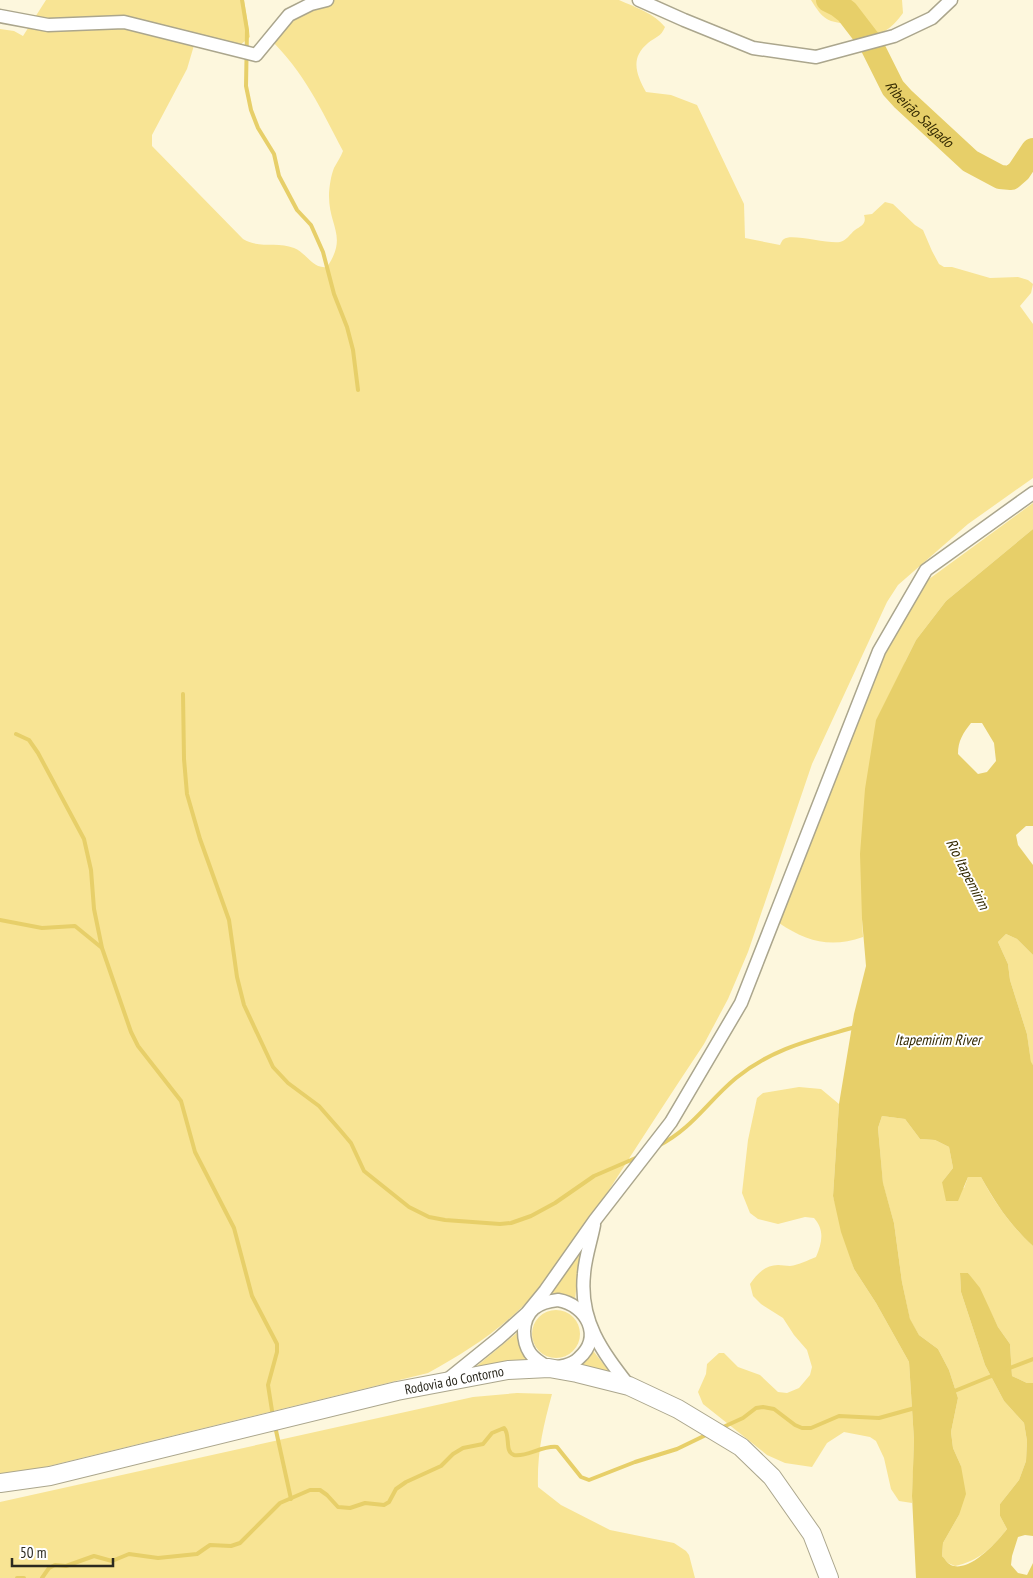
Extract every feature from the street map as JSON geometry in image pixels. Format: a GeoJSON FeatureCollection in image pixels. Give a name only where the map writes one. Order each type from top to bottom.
{"type":"FeatureCollection","features":[{"type":"Feature","properties":{"kind":"main road","name":"Rodovia do Contorno"},"geometry":{"type":"LineString","coordinates":[[0,1483],[50,1476],[397,1391],[508,1370],[549,1368],[629,1386],[678,1409],[741,1447],[772,1477],[812,1534],[829,1578]]}},
{"type":"Feature","properties":{"kind":"street"},"geometry":{"type":"LineString","coordinates":[[0,16],[48,25],[124,22],[256,55],[289,15],[311,4],[327,0]]}},
{"type":"Feature","properties":{"kind":"street"},"geometry":{"type":"LineString","coordinates":[[639,0],[753,48],[816,57],[894,36],[932,18],[951,0]]}},
{"type":"Feature","properties":{"kind":"street"},"geometry":{"type":"LineString","coordinates":[[443,1383],[527,1313],[545,1291],[595,1220],[671,1122],[741,1003],[879,651],[926,570],[1033,493]]}},
{"type":"Feature","properties":{"kind":"street"},"geometry":{"type":"LineString","coordinates":[[595,1220],[584,1274],[584,1299],[588,1324],[590,1333],[589,1343],[585,1352],[570,1364],[549,1368],[536,1359],[526,1345],[524,1328],[527,1313],[548,1301],[568,1302],[584,1314],[588,1324],[605,1355],[629,1386]]}},
{"type":"Feature","properties":{"kind":"shaded area"},"geometry":{"type":"Polygon","coordinates":[[[46,0],[244,0],[250,37],[229,54],[195,42],[187,69],[152,135],[152,146],[243,239],[255,244],[281,245],[294,248],[303,253],[317,266],[322,267],[327,267],[336,247],[337,239],[329,193],[333,171],[343,151],[302,78],[269,38],[293,15],[321,0],[619,0],[638,8],[656,18],[665,27],[662,33],[648,43],[639,54],[636,66],[642,85],[646,92],[671,95],[697,105],[744,204],[745,238],[780,245],[783,239],[788,237],[840,242],[863,224],[865,221],[864,215],[872,214],[885,202],[893,204],[923,230],[939,264],[944,267],[952,267],[990,278],[1018,277],[1028,280],[1033,284],[1031,293],[1020,306],[1033,324],[1033,478],[968,524],[898,585],[887,602],[812,764],[748,952],[728,999],[704,1044],[579,1236],[558,1267],[521,1308],[476,1344],[428,1373],[0,1478],[0,29],[14,31],[23,36],[46,0]]]}},
{"type":"Feature","properties":{"kind":"shaded area"},"geometry":{"type":"Polygon","coordinates":[[[811,0],[902,0],[903,13],[883,32],[857,40],[852,26],[828,20],[811,0]]]}},
{"type":"Feature","properties":{"kind":"shaded area"},"geometry":{"type":"Polygon","coordinates":[[[1033,503],[1033,529],[946,601],[916,640],[905,662],[862,919],[863,937],[830,942],[809,939],[789,930],[779,923],[831,771],[904,606],[925,582],[1033,503]]]}},
{"type":"Feature","properties":{"kind":"shaded area"},"geometry":{"type":"Polygon","coordinates":[[[1006,934],[1017,939],[1033,955],[1033,1065],[1031,1063],[1027,1034],[1010,980],[1008,964],[998,942],[1006,934]]]}},
{"type":"Feature","properties":{"kind":"shaded area"},"geometry":{"type":"Polygon","coordinates":[[[799,1087],[821,1089],[839,1104],[833,1196],[854,1269],[876,1303],[909,1362],[914,1440],[912,1503],[899,1501],[891,1489],[884,1458],[876,1441],[870,1437],[844,1432],[827,1443],[812,1467],[785,1463],[767,1455],[703,1404],[698,1392],[706,1374],[707,1364],[719,1353],[724,1353],[738,1367],[760,1375],[778,1392],[787,1393],[799,1388],[810,1375],[812,1367],[807,1350],[783,1318],[761,1304],[753,1296],[750,1284],[765,1268],[773,1265],[788,1266],[800,1264],[816,1257],[821,1242],[820,1227],[814,1218],[805,1217],[778,1224],[758,1219],[750,1213],[742,1193],[748,1140],[757,1098],[763,1093],[799,1087]]]}},
{"type":"Feature","properties":{"kind":"shaded area"},"geometry":{"type":"Polygon","coordinates":[[[882,1116],[905,1119],[920,1139],[935,1140],[949,1147],[953,1168],[942,1182],[964,1188],[968,1177],[981,1177],[1004,1214],[1033,1246],[1033,1383],[1027,1383],[1012,1376],[1010,1344],[998,1327],[968,1273],[960,1273],[961,1292],[985,1365],[1004,1401],[1024,1423],[1027,1441],[1026,1461],[1019,1480],[1000,1504],[1000,1516],[1007,1529],[984,1553],[971,1561],[955,1566],[948,1563],[942,1556],[943,1543],[959,1515],[961,1466],[953,1448],[951,1432],[958,1398],[949,1370],[938,1349],[919,1335],[910,1320],[902,1282],[894,1223],[883,1184],[878,1128],[882,1116]]]}},
{"type":"Feature","properties":{"kind":"shaded area"},"geometry":{"type":"Polygon","coordinates":[[[584,1246],[579,1265],[575,1300],[560,1293],[551,1294],[584,1246]]]}},
{"type":"Feature","properties":{"kind":"shaded area"},"geometry":{"type":"Polygon","coordinates":[[[551,1310],[561,1310],[573,1317],[580,1329],[580,1339],[573,1351],[561,1358],[551,1358],[543,1354],[536,1347],[532,1339],[532,1329],[536,1321],[543,1314],[551,1310]]]}},
{"type":"Feature","properties":{"kind":"shaded area"},"geometry":{"type":"Polygon","coordinates":[[[518,1332],[520,1346],[531,1363],[472,1370],[518,1332]]]}},
{"type":"Feature","properties":{"kind":"shaded area"},"geometry":{"type":"Polygon","coordinates":[[[591,1348],[612,1375],[578,1366],[591,1348]]]}},
{"type":"Feature","properties":{"kind":"shaded area"},"geometry":{"type":"Polygon","coordinates":[[[517,1393],[552,1394],[541,1440],[538,1463],[538,1487],[561,1505],[610,1530],[674,1543],[689,1555],[695,1578],[0,1578],[0,1502],[473,1397],[517,1393]]]}},
{"type":"Feature","properties":{"kind":"water","name":"Itapemirim River"},"geometry":{"type":"Polygon","coordinates":[[[1033,529],[1033,826],[1026,826],[1016,835],[1018,845],[1033,865],[1033,955],[1017,939],[1006,934],[998,942],[1008,964],[1010,980],[1027,1034],[1033,1065],[1033,1246],[1004,1214],[981,1177],[968,1177],[958,1201],[946,1201],[942,1182],[953,1168],[949,1147],[935,1140],[920,1139],[905,1119],[882,1116],[878,1128],[883,1183],[894,1223],[902,1282],[910,1319],[919,1335],[938,1349],[949,1370],[958,1398],[951,1432],[953,1448],[961,1466],[966,1494],[959,1515],[943,1543],[942,1556],[950,1565],[961,1566],[984,1554],[997,1541],[1007,1529],[1000,1516],[1000,1504],[1019,1480],[1026,1461],[1027,1441],[1024,1423],[1004,1401],[985,1365],[961,1292],[960,1273],[968,1273],[980,1288],[998,1327],[1010,1344],[1012,1376],[1027,1383],[1033,1383],[1033,1536],[1025,1535],[1018,1537],[1011,1565],[1018,1573],[1027,1575],[1033,1563],[1033,1578],[916,1578],[912,1496],[914,1440],[909,1362],[876,1303],[854,1269],[841,1232],[833,1196],[839,1104],[854,1014],[866,966],[860,854],[865,789],[876,720],[916,640],[946,601],[1033,529]],[[971,723],[961,737],[958,749],[958,754],[978,774],[987,772],[996,761],[994,743],[982,723],[971,723]]]}},
{"type":"Feature","properties":{"kind":"waterway"},"geometry":{"type":"LineString","coordinates":[[242,0],[247,30],[246,86],[251,110],[258,128],[274,154],[279,176],[297,210],[311,225],[323,252],[334,294],[347,327],[353,350],[358,390]]}},
{"type":"Feature","properties":{"kind":"waterway","name":"Ribeirão Salgado"},"geometry":{"type":"LineString","coordinates":[[828,0],[847,12],[870,42],[893,88],[970,161],[1000,177],[1011,178],[1019,171],[1033,150]]}},
{"type":"Feature","properties":{"kind":"waterway"},"geometry":{"type":"LineString","coordinates":[[183,694],[184,759],[187,794],[200,839],[229,920],[237,977],[244,1005],[273,1067],[288,1083],[319,1106],[351,1143],[364,1171],[409,1207],[429,1217],[500,1224],[511,1223],[531,1216],[555,1203],[594,1176],[638,1157]]}},
{"type":"Feature","properties":{"kind":"waterway"},"geometry":{"type":"LineString","coordinates":[[16,734],[29,740],[38,753],[84,839],[91,870],[94,909],[102,948],[131,1032],[138,1046],[181,1101],[195,1152],[234,1228],[252,1296],[277,1344],[277,1352],[268,1385],[273,1417]]}},
{"type":"Feature","properties":{"kind":"waterway"},"geometry":{"type":"LineString","coordinates":[[0,920],[42,928],[75,926],[102,948]]}},
{"type":"Feature","properties":{"kind":"waterway"},"geometry":{"type":"LineString","coordinates":[[658,1146],[681,1131],[736,1078],[764,1059],[793,1046],[855,1027]]}},
{"type":"Feature","properties":{"kind":"waterway"},"geometry":{"type":"LineString","coordinates":[[1007,1369],[1033,1359]]}},
{"type":"Feature","properties":{"kind":"waterway"},"geometry":{"type":"LineString","coordinates":[[952,1392],[994,1375]]}},
{"type":"Feature","properties":{"kind":"waterway"},"geometry":{"type":"LineString","coordinates":[[721,1428],[743,1418],[756,1408],[763,1407],[774,1409],[802,1428],[811,1428],[839,1416],[879,1418],[915,1408]]}},
{"type":"Feature","properties":{"kind":"waterway"},"geometry":{"type":"LineString","coordinates":[[275,1426],[291,1499]]}},
{"type":"Feature","properties":{"kind":"waterway"},"geometry":{"type":"LineString","coordinates":[[42,1578],[49,1568],[55,1565],[66,1566],[94,1556],[112,1561],[129,1554],[158,1558],[197,1554],[210,1545],[231,1546],[240,1543],[280,1503],[310,1490],[320,1490],[338,1507],[350,1508],[365,1503],[384,1505],[389,1502],[396,1489],[406,1482],[441,1466],[453,1454],[463,1448],[483,1444],[492,1433],[504,1428],[509,1450],[514,1455],[557,1447],[581,1477],[589,1480],[635,1462],[677,1449],[708,1434]]}},
{"type":"Feature","properties":{"kind":"waterway"},"geometry":{"type":"LineString","coordinates":[[17,1578],[24,1578]]}},
{"type":"Feature","properties":{"kind":"water label","name":"Rio Itapemirim"},"geometry":{"type":"Point","coordinates":[968,874]}}]}
